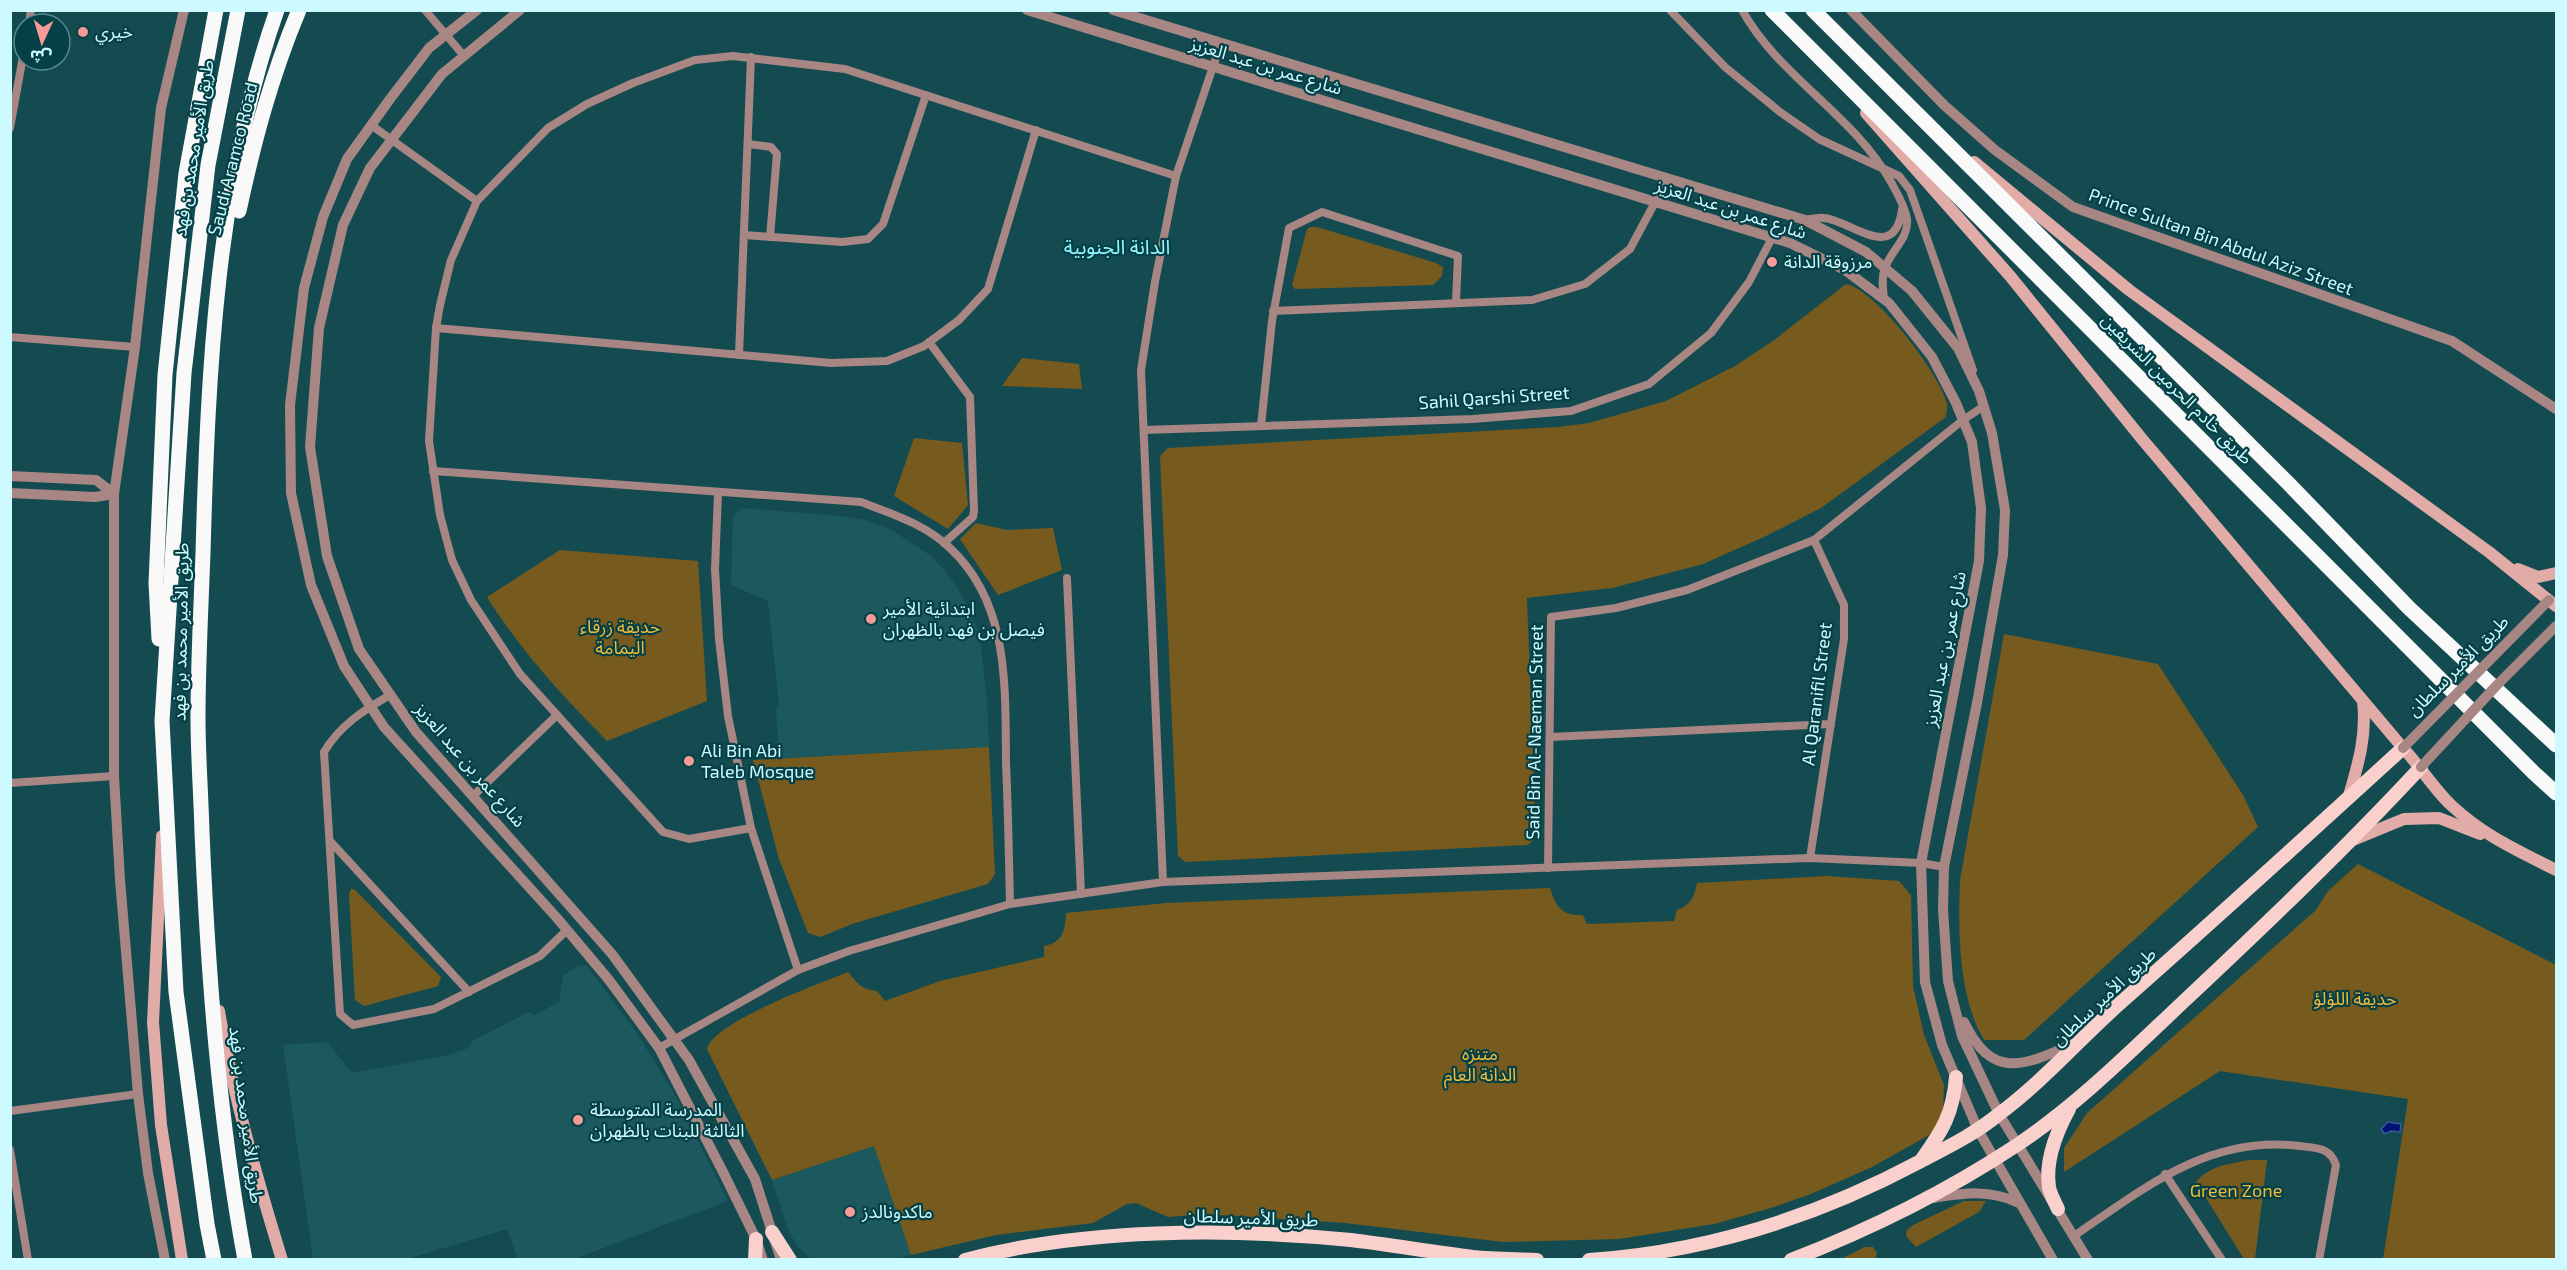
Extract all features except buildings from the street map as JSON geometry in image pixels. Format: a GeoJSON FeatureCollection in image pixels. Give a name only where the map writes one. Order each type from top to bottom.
{"type":"FeatureCollection","features":[{"type":"Feature","properties":{"kind":"highway"},"geometry":{"type":"LineString","coordinates":[[162,721],[156,583],[165,375],[186,173],[216,10]]}},
{"type":"Feature","properties":{"kind":"highway","name":"طريق الأمير محمد بن فهد"},"geometry":{"type":"LineString","coordinates":[[214,1260],[207,1224],[176,992],[162,721],[184,373],[208,165],[238,10]]}},
{"type":"Feature","properties":{"kind":"highway","name":"طريق الأمير محمد بن فهد"},"geometry":{"type":"LineString","coordinates":[[245,1260],[221,1099],[206,930],[198,718],[206,455],[215,320],[238,150],[260,61],[278,10]]}},
{"type":"Feature","properties":{"kind":"highway","name":"Saudi Aramco Road"},"geometry":{"type":"LineString","coordinates":[[215,320],[251,157],[277,64],[299,10]]}},
{"type":"Feature","properties":{"kind":"highway","name":"طريق خادم الحرمين الشريفين"},"geometry":{"type":"LineString","coordinates":[[1772,10],[2399,639],[2556,793]]}},
{"type":"Feature","properties":{"kind":"highway","name":"طريق خادم الحرمين الشريفين"},"geometry":{"type":"LineString","coordinates":[[1813,10],[2288,483],[2409,608],[2556,745]]}},
{"type":"Feature","properties":{"kind":"main road"},"geometry":{"type":"LineString","coordinates":[[1772,10],[1952,209],[2142,439],[2421,767],[2449,804],[2490,837]]}},
{"type":"Feature","properties":{"kind":"main road"},"geometry":{"type":"LineString","coordinates":[[1924,121],[2129,290],[2554,600]]}},
{"type":"Feature","properties":{"kind":"main road"},"geometry":{"type":"LineString","coordinates":[[2489,552],[2524,573],[2538,577],[2556,573]]}},
{"type":"Feature","properties":{"kind":"main road"},"geometry":{"type":"LineString","coordinates":[[2348,799],[2362,752],[2366,723],[2363,699]]}},
{"type":"Feature","properties":{"kind":"main road","name":"طريق الأمير سلطان"},"geometry":{"type":"LineString","coordinates":[[1589,1260],[1634,1256],[1698,1245],[1802,1216],[1879,1184],[1978,1130],[2046,1076],[2124,999],[2190,943],[2403,748]]}},
{"type":"Feature","properties":{"kind":"main road"},"geometry":{"type":"LineString","coordinates":[[1791,1260],[1930,1199],[2018,1144],[2072,1104],[2283,909],[2353,840],[2421,767]]}},
{"type":"Feature","properties":{"kind":"main road"},"geometry":{"type":"LineString","coordinates":[[165,775],[153,1022],[161,1125],[182,1260]]}},
{"type":"Feature","properties":{"kind":"main road"},"geometry":{"type":"LineString","coordinates":[[2353,840],[2404,819],[2439,818],[2490,837],[2556,870]]}},
{"type":"Feature","properties":{"kind":"main road"},"geometry":{"type":"LineString","coordinates":[[206,930],[229,1065],[253,1165],[282,1260]]}},
{"type":"Feature","properties":{"kind":"main road"},"geometry":{"type":"LineString","coordinates":[[1921,1161],[1948,1119],[1956,1077]]}},
{"type":"Feature","properties":{"kind":"main road"},"geometry":{"type":"LineString","coordinates":[[2058,1209],[2049,1188],[2050,1160],[2061,1123],[2072,1104]]}},
{"type":"Feature","properties":{"kind":"main road","name":"طريق الأمير سلطان"},"geometry":{"type":"LineString","coordinates":[[965,1260],[995,1252],[1090,1238],[1222,1231],[1352,1240],[1476,1257],[1537,1260]]}},
{"type":"Feature","properties":{"kind":"main road"},"geometry":{"type":"LineString","coordinates":[[772,1232],[790,1260]]}},
{"type":"Feature","properties":{"kind":"main road"},"geometry":{"type":"LineString","coordinates":[[755,1260],[756,1239]]}},
{"type":"Feature","properties":{"kind":"street"},"geometry":{"type":"LineString","coordinates":[[165,1260],[148,1173],[138,1094],[120,880],[114,776],[114,494],[135,347],[161,108],[184,10]]}},
{"type":"Feature","properties":{"kind":"street"},"geometry":{"type":"LineString","coordinates":[[425,10],[464,56]]}},
{"type":"Feature","properties":{"kind":"street"},"geometry":{"type":"LineString","coordinates":[[477,10],[429,48],[347,159],[323,217],[304,288],[290,405],[291,493],[311,585],[344,666],[384,727],[567,930],[609,980],[659,1048],[756,1239],[763,1260]]}},
{"type":"Feature","properties":{"kind":"street","name":"شارع عمر بن عبد العزيز"},"geometry":{"type":"LineString","coordinates":[[520,10],[442,74],[370,168],[343,225],[318,328],[310,447],[327,556],[359,649],[416,732],[612,954],[675,1039],[755,1179],[781,1260]]}},
{"type":"Feature","properties":{"kind":"street","name":"شارع عمر بن عبد العزيز"},"geometry":{"type":"LineString","coordinates":[[1027,10],[1790,243],[1845,270],[1884,299],[1932,357],[1972,442],[1981,508],[1979,561],[1922,863],[1925,981],[1942,1045],[1978,1130],[1993,1160],[2053,1260]]}},
{"type":"Feature","properties":{"kind":"street"},"geometry":{"type":"LineString","coordinates":[[1113,10],[1805,219],[1866,252],[1912,291],[1958,348],[1979,391]]}},
{"type":"Feature","properties":{"kind":"street"},"geometry":{"type":"LineString","coordinates":[[1670,10],[1725,67],[1780,112],[1819,139],[1899,176],[1910,190],[1979,391],[1992,433],[2005,510],[2003,555],[1977,703],[1944,867],[1943,910],[1948,981],[1962,1036],[1999,1114],[2088,1260]]}},
{"type":"Feature","properties":{"kind":"street"},"geometry":{"type":"LineString","coordinates":[[1742,10],[1760,39],[1856,136],[1885,170],[1906,216],[1907,228],[1884,268],[1884,299]]}},
{"type":"Feature","properties":{"kind":"street","name":"Prince Sultan Bin Abdul Aziz Street"},"geometry":{"type":"LineString","coordinates":[[1851,10],[1953,113],[1995,150],[2073,207],[2452,341],[2556,409]]}},
{"type":"Feature","properties":{"kind":"street"},"geometry":{"type":"LineString","coordinates":[[1163,882],[1141,370],[1155,282],[1176,176],[1221,43]]}},
{"type":"Feature","properties":{"kind":"street"},"geometry":{"type":"LineString","coordinates":[[751,828],[689,839],[663,832],[520,674],[471,600],[452,560],[429,441],[436,328],[451,260],[477,201],[548,128],[587,104],[633,82],[695,60],[733,56],[845,69],[1176,176]]}},
{"type":"Feature","properties":{"kind":"street"},"geometry":{"type":"LineString","coordinates":[[739,355],[751,57]]}},
{"type":"Feature","properties":{"kind":"street"},"geometry":{"type":"LineString","coordinates":[[10,128],[13,92],[18,72]]}},
{"type":"Feature","properties":{"kind":"street"},"geometry":{"type":"LineString","coordinates":[[744,235],[842,243],[868,239],[883,224],[926,95]]}},
{"type":"Feature","properties":{"kind":"street"},"geometry":{"type":"LineString","coordinates":[[372,125],[477,201]]}},
{"type":"Feature","properties":{"kind":"street"},"geometry":{"type":"LineString","coordinates":[[436,328],[831,363],[887,361],[929,342],[959,320],[988,289],[1036,130]]}},
{"type":"Feature","properties":{"kind":"street"},"geometry":{"type":"LineString","coordinates":[[747,144],[771,147],[777,154],[770,237]]}},
{"type":"Feature","properties":{"kind":"street"},"geometry":{"type":"LineString","coordinates":[[1274,311],[1532,300],[1585,284],[1630,249],[1668,178]]}},
{"type":"Feature","properties":{"kind":"street"},"geometry":{"type":"LineString","coordinates":[[1805,219],[1824,218],[1870,237],[1880,237],[1896,229],[1901,219],[1902,206]]}},
{"type":"Feature","properties":{"kind":"street"},"geometry":{"type":"LineString","coordinates":[[1261,426],[1274,311],[1289,228],[1322,212],[1458,256],[1456,302]]}},
{"type":"Feature","properties":{"kind":"street","name":"Sahil Qarshi Street"},"geometry":{"type":"LineString","coordinates":[[1144,430],[1473,419],[1571,411],[1649,384],[1711,333],[1749,282],[1772,238]]}},
{"type":"Feature","properties":{"kind":"street"},"geometry":{"type":"LineString","coordinates":[[10,337],[135,347]]}},
{"type":"Feature","properties":{"kind":"street"},"geometry":{"type":"LineString","coordinates":[[929,342],[970,397],[973,517],[944,543]]}},
{"type":"Feature","properties":{"kind":"street","name":"Said Bin Al-Naeman Street"},"geometry":{"type":"LineString","coordinates":[[1548,868],[1551,617],[1616,608],[1687,590],[1814,540],[1983,406]]}},
{"type":"Feature","properties":{"kind":"street"},"geometry":{"type":"LineString","coordinates":[[433,471],[861,502],[911,521],[944,543],[982,588],[999,638],[1004,668],[1010,904]]}},
{"type":"Feature","properties":{"kind":"street"},"geometry":{"type":"LineString","coordinates":[[10,476],[96,480],[114,494]]}},
{"type":"Feature","properties":{"kind":"street"},"geometry":{"type":"LineString","coordinates":[[718,493],[715,570],[719,639],[728,716],[751,828],[798,970]]}},
{"type":"Feature","properties":{"kind":"street"},"geometry":{"type":"LineString","coordinates":[[10,494],[95,497],[114,494]]}},
{"type":"Feature","properties":{"kind":"street","name":"Al Qaranifil Street"},"geometry":{"type":"LineString","coordinates":[[1810,858],[1844,639],[1844,605],[1814,540]]}},
{"type":"Feature","properties":{"kind":"street"},"geometry":{"type":"LineString","coordinates":[[1067,578],[1081,894]]}},
{"type":"Feature","properties":{"kind":"street","name":"طريق الأمير سلطان"},"geometry":{"type":"LineString","coordinates":[[2403,748],[2554,600]]}},
{"type":"Feature","properties":{"kind":"street"},"geometry":{"type":"LineString","coordinates":[[2421,767],[2556,626]]}},
{"type":"Feature","properties":{"kind":"street"},"geometry":{"type":"LineString","coordinates":[[390,695],[370,706],[334,735],[324,752],[340,1014],[353,1025],[434,1009],[540,956],[567,930]]}},
{"type":"Feature","properties":{"kind":"street"},"geometry":{"type":"LineString","coordinates":[[473,796],[557,715]]}},
{"type":"Feature","properties":{"kind":"street"},"geometry":{"type":"LineString","coordinates":[[1550,737],[1831,724]]}},
{"type":"Feature","properties":{"kind":"street"},"geometry":{"type":"LineString","coordinates":[[10,783],[114,776]]}},
{"type":"Feature","properties":{"kind":"street"},"geometry":{"type":"LineString","coordinates":[[329,841],[469,992]]}},
{"type":"Feature","properties":{"kind":"street"},"geometry":{"type":"LineString","coordinates":[[659,1048],[798,970],[889,939],[1010,904],[1163,882],[1810,858],[1922,863],[1944,867]]}},
{"type":"Feature","properties":{"kind":"street"},"geometry":{"type":"LineString","coordinates":[[1953,1001],[1974,1043],[1994,1059],[2022,1064],[2039,1059],[2083,1039]]}},
{"type":"Feature","properties":{"kind":"street"},"geometry":{"type":"LineString","coordinates":[[10,1111],[138,1094]]}},
{"type":"Feature","properties":{"kind":"street"},"geometry":{"type":"LineString","coordinates":[[2074,1236],[2165,1174],[2204,1157],[2246,1145],[2285,1145],[2326,1150],[2333,1155],[2336,1165],[2319,1260]]}},
{"type":"Feature","properties":{"kind":"street"},"geometry":{"type":"LineString","coordinates":[[10,1150],[13,1187],[28,1260]]}},
{"type":"Feature","properties":{"kind":"street"},"geometry":{"type":"LineString","coordinates":[[2165,1174],[2222,1260]]}},
{"type":"Feature","properties":{"kind":"street"},"geometry":{"type":"LineString","coordinates":[[1930,1199],[1980,1192],[1997,1194],[2019,1203]]}},
{"type":"Feature","properties":{"kind":"shaded area","name":"ابتدائية الأمير فيصل بن فهد بالظهران"},"geometry":{"type":"Polygon","coordinates":[[[741,508],[865,520],[890,529],[931,556],[947,573],[964,598],[980,636],[987,700],[989,747],[779,758],[776,709],[779,705],[768,601],[731,585],[733,516],[741,508]]]}},
{"type":"Feature","properties":{"kind":"shaded area"},"geometry":{"type":"Polygon","coordinates":[[[579,965],[587,966],[638,1035],[675,1095],[728,1201],[574,1259],[518,1259],[507,1229],[407,1259],[313,1259],[283,1045],[327,1042],[352,1073],[444,1056],[469,1048],[472,1041],[529,1012],[535,1015],[559,1002],[563,976],[579,965]]]}},
{"type":"Feature","properties":{"kind":"shaded area"},"geometry":{"type":"Polygon","coordinates":[[[2388,1122],[2401,1124],[2400,1132],[2391,1131],[2385,1134],[2381,1129],[2388,1122]]]}},
{"type":"Feature","properties":{"kind":"shaded area"},"geometry":{"type":"Polygon","coordinates":[[[874,1146],[911,1255],[894,1259],[811,1259],[799,1248],[789,1232],[772,1180],[874,1146]]]}},
{"type":"Feature","properties":{"kind":"green space"},"geometry":{"type":"Polygon","coordinates":[[[1311,227],[1436,263],[1443,267],[1442,276],[1433,285],[1295,289],[1292,285],[1307,229],[1311,227]]]}},
{"type":"Feature","properties":{"kind":"green space"},"geometry":{"type":"Polygon","coordinates":[[[1846,284],[1859,290],[1873,301],[1905,335],[1942,390],[1947,403],[1946,417],[1821,508],[1703,564],[1612,588],[1527,598],[1536,837],[1528,845],[1185,862],[1178,856],[1160,456],[1168,448],[1558,427],[1589,423],[1666,401],[1735,366],[1773,341],[1846,284]]]}},
{"type":"Feature","properties":{"kind":"green space"},"geometry":{"type":"Polygon","coordinates":[[[1022,358],[1079,364],[1082,389],[1002,386],[1022,358]]]}},
{"type":"Feature","properties":{"kind":"green space"},"geometry":{"type":"Polygon","coordinates":[[[914,438],[962,443],[968,505],[948,529],[894,496],[914,438]]]}},
{"type":"Feature","properties":{"kind":"green space"},"geometry":{"type":"Polygon","coordinates":[[[976,523],[1007,530],[1053,528],[1062,570],[998,595],[960,539],[976,523]]]}},
{"type":"Feature","properties":{"kind":"green space","name":"حديقة زرقاء اليمامة"},"geometry":{"type":"Polygon","coordinates":[[[560,550],[698,561],[707,701],[607,741],[590,724],[528,654],[487,597],[560,550]]]}},
{"type":"Feature","properties":{"kind":"green space"},"geometry":{"type":"Polygon","coordinates":[[[2004,634],[2158,664],[2243,795],[2258,827],[2024,1040],[1984,1040],[1975,1023],[1964,983],[1959,920],[1960,880],[2004,634]]]}},
{"type":"Feature","properties":{"kind":"green space"},"geometry":{"type":"Polygon","coordinates":[[[989,747],[995,874],[988,884],[855,923],[820,937],[808,933],[779,859],[753,760],[989,747]]]}},
{"type":"Feature","properties":{"kind":"green space","name":"حديقة اللؤلؤ"},"geometry":{"type":"Polygon","coordinates":[[[2358,864],[2556,965],[2556,1259],[2383,1259],[2408,1099],[2220,1071],[2064,1172],[2064,1148],[2087,1113],[2316,910],[2328,891],[2358,864]]]}},
{"type":"Feature","properties":{"kind":"green space","name":"متنزه الدانة العام"},"geometry":{"type":"Polygon","coordinates":[[[1827,876],[1899,881],[1911,895],[1913,986],[1924,1035],[1944,1085],[1943,1110],[1935,1129],[1929,1135],[1872,1167],[1811,1194],[1771,1208],[1714,1224],[1619,1239],[1503,1242],[1345,1223],[1204,1214],[1168,1217],[1136,1203],[1127,1204],[1093,1223],[996,1235],[911,1255],[874,1146],[772,1180],[707,1049],[714,1038],[747,1016],[848,972],[857,983],[877,991],[885,1001],[940,981],[1044,957],[1044,946],[1055,942],[1062,935],[1066,913],[1166,903],[1550,888],[1561,909],[1570,914],[1583,915],[1587,924],[1674,921],[1677,910],[1686,906],[1691,900],[1697,883],[1827,876]]]}},
{"type":"Feature","properties":{"kind":"green space"},"geometry":{"type":"Polygon","coordinates":[[[351,889],[354,889],[441,977],[438,986],[364,1006],[355,1000],[349,894],[351,889]]]}},
{"type":"Feature","properties":{"kind":"green space","name":"Green Zone"},"geometry":{"type":"Polygon","coordinates":[[[2248,1160],[2267,1160],[2255,1259],[2244,1259],[2196,1182],[2213,1169],[2248,1160]]]}},
{"type":"Feature","properties":{"kind":"green space"},"geometry":{"type":"Polygon","coordinates":[[[1964,1201],[1986,1201],[1979,1212],[1916,1247],[1906,1236],[1907,1230],[1913,1225],[1964,1201]]]}},
{"type":"Feature","properties":{"kind":"green space"},"geometry":{"type":"Polygon","coordinates":[[[1865,1247],[1873,1247],[1877,1253],[1875,1259],[1841,1259],[1865,1247]]]}},
{"type":"Feature","properties":{"kind":"place","name":"خيري"},"geometry":{"type":"Point","coordinates":[83,32]}},
{"type":"Feature","properties":{"kind":"place","name":"مرزوقة الدانة"},"geometry":{"type":"Point","coordinates":[1772,262]}},
{"type":"Feature","properties":{"kind":"place","name":"ابتدائية الأمير فيصل بن فهد بالظهران"},"geometry":{"type":"Point","coordinates":[871,619]}},
{"type":"Feature","properties":{"kind":"place","name":"Ali Bin Abi Taleb Mosque"},"geometry":{"type":"Point","coordinates":[689,761]}},
{"type":"Feature","properties":{"kind":"place","name":"المدرسة المتوسطة الثالثة للبنات بالظهران"},"geometry":{"type":"Point","coordinates":[578,1120]}},
{"type":"Feature","properties":{"kind":"place","name":"ماكدونالدز"},"geometry":{"type":"Point","coordinates":[850,1212]}},
{"type":"Feature","properties":{"kind":"district","name":"الدانة الجنوبية"},"geometry":{"type":"Point","coordinates":[1117,247]}}]}
